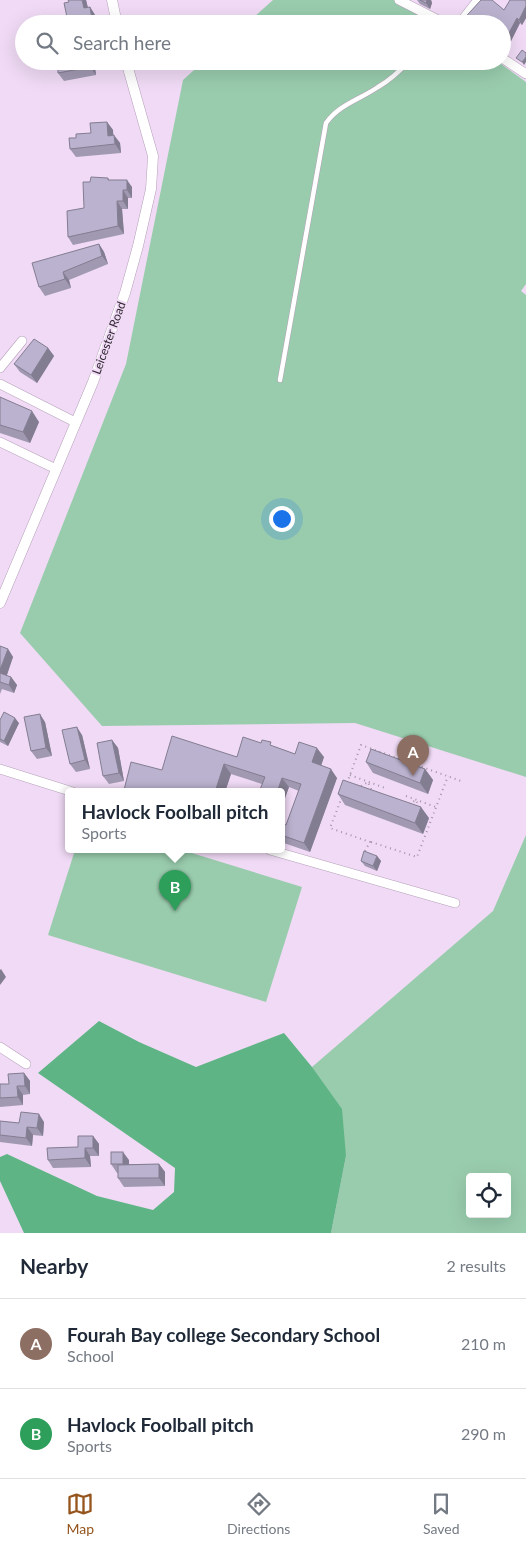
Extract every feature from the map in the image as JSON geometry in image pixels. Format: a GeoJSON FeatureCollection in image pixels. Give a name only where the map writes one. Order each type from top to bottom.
{"type":"FeatureCollection","features":[{"type":"Feature","properties":{"kind":"street"},"geometry":{"type":"LineString","coordinates":[[112,0],[115,15]]}},
{"type":"Feature","properties":{"kind":"street"},"geometry":{"type":"LineString","coordinates":[[399,0],[428,15]]}},
{"type":"Feature","properties":{"kind":"street"},"geometry":{"type":"LineString","coordinates":[[466,15],[478,0]]}},
{"type":"Feature","properties":{"kind":"street"},"geometry":{"type":"LineString","coordinates":[[511,64],[526,74]]}},
{"type":"Feature","properties":{"kind":"street","name":"Leicester Road"},"geometry":{"type":"LineString","coordinates":[[0,603],[92,382],[125,293],[151,189],[153,156],[129,70]]}},
{"type":"Feature","properties":{"kind":"street"},"geometry":{"type":"LineString","coordinates":[[0,368],[22,341]]}},
{"type":"Feature","properties":{"kind":"street"},"geometry":{"type":"LineString","coordinates":[[0,384],[75,422]]}},
{"type":"Feature","properties":{"kind":"street"},"geometry":{"type":"LineString","coordinates":[[0,442],[56,469]]}},
{"type":"Feature","properties":{"kind":"street"},"geometry":{"type":"LineString","coordinates":[[0,769],[65,789]]}},
{"type":"Feature","properties":{"kind":"street"},"geometry":{"type":"LineString","coordinates":[[280,853],[455,903]]}},
{"type":"Feature","properties":{"kind":"street"},"geometry":{"type":"LineString","coordinates":[[0,1047],[26,1064]]}},
{"type":"Feature","properties":{"kind":"lane"},"geometry":{"type":"LineString","coordinates":[[280,380],[326,123],[335,111],[377,88],[401,70]]}},
{"type":"Feature","properties":{"kind":"path"},"geometry":{"type":"LineString","coordinates":[[351,786],[346,784],[361,745],[461,781]]}},
{"type":"Feature","properties":{"kind":"path"},"geometry":{"type":"LineString","coordinates":[[350,775],[385,788]]}},
{"type":"Feature","properties":{"kind":"path"},"geometry":{"type":"LineString","coordinates":[[343,793],[330,828],[417,857],[448,776]]}},
{"type":"Feature","properties":{"kind":"path"},"geometry":{"type":"LineString","coordinates":[[364,790],[356,788],[368,782]]}},
{"type":"Feature","properties":{"kind":"path"},"geometry":{"type":"LineString","coordinates":[[368,782],[374,795],[369,793]]}},
{"type":"Feature","properties":{"kind":"path"},"geometry":{"type":"LineString","coordinates":[[406,796],[436,807]]}},
{"type":"Feature","properties":{"kind":"path"},"geometry":{"type":"LineString","coordinates":[[416,800],[419,806],[422,813],[405,806],[416,800]]}},
{"type":"Feature","properties":{"kind":"path"},"geometry":{"type":"LineString","coordinates":[[427,815],[432,817]]}},
{"type":"Feature","properties":{"kind":"path"},"geometry":{"type":"LineString","coordinates":[[362,858],[370,842]]}},
{"type":"Feature","properties":{"kind":"green space"},"geometry":{"type":"Polygon","coordinates":[[[273,0],[402,0],[426,15],[256,15],[273,0]]]}},
{"type":"Feature","properties":{"kind":"green space"},"geometry":{"type":"Polygon","coordinates":[[[194,70],[509,70],[526,82],[526,284],[521,291],[526,295],[526,777],[355,723],[102,726],[20,633],[126,364],[183,80],[194,70]]]}},
{"type":"Feature","properties":{"kind":"green space"},"geometry":{"type":"Polygon","coordinates":[[[526,835],[526,1233],[331,1233],[346,1156],[312,1067],[493,911],[526,835]]]}},
{"type":"Feature","properties":{"kind":"green space"},"geometry":{"type":"Polygon","coordinates":[[[74,853],[192,853],[302,887],[266,1002],[48,935],[74,853]]]}},
{"type":"Feature","properties":{"kind":"green space"},"geometry":{"type":"Polygon","coordinates":[[[99,1021],[139,1042],[196,1067],[284,1033],[312,1067],[342,1109],[346,1156],[331,1233],[24,1233],[0,1181],[0,1157],[7,1154],[97,1196],[153,1210],[174,1192],[175,1168],[38,1073],[99,1021]]]}},
{"type":"Feature","properties":{"kind":"building"},"geometry":{"type":"Polygon","coordinates":[[[68,0],[82,0],[84,8],[90,7],[91,15],[67,15],[64,3],[69,2],[68,0]]]}},
{"type":"Feature","properties":{"kind":"building"},"geometry":{"type":"Polygon","coordinates":[[[481,0],[492,0],[504,10],[510,0],[526,1],[526,6],[519,20],[517,18],[511,29],[511,15],[467,15],[481,0]]]}},
{"type":"Feature","properties":{"kind":"building"},"geometry":{"type":"Polygon","coordinates":[[[522,50],[526,53],[526,57],[522,62],[516,58],[522,50]]]}},
{"type":"Feature","properties":{"kind":"building"},"geometry":{"type":"Polygon","coordinates":[[[58,70],[74,70],[58,73],[58,70]]]}},
{"type":"Feature","properties":{"kind":"building"},"geometry":{"type":"Polygon","coordinates":[[[107,122],[108,136],[114,135],[115,144],[70,149],[69,138],[76,138],[76,134],[91,133],[90,123],[107,122]]]}},
{"type":"Feature","properties":{"kind":"building"},"geometry":{"type":"Polygon","coordinates":[[[91,177],[108,178],[108,180],[127,180],[127,190],[123,190],[123,201],[117,201],[118,226],[68,237],[67,211],[84,208],[83,182],[90,182],[91,177]]]}},
{"type":"Feature","properties":{"kind":"building"},"geometry":{"type":"Polygon","coordinates":[[[99,244],[102,256],[63,272],[65,279],[39,287],[32,263],[99,244]]]}},
{"type":"Feature","properties":{"kind":"building"},"geometry":{"type":"Polygon","coordinates":[[[34,339],[48,348],[31,375],[14,364],[34,339]]]}},
{"type":"Feature","properties":{"kind":"building"},"geometry":{"type":"Polygon","coordinates":[[[0,397],[32,411],[23,432],[0,425],[0,397]]]}},
{"type":"Feature","properties":{"kind":"building"},"geometry":{"type":"Polygon","coordinates":[[[0,646],[8,649],[0,670],[0,646]]]}},
{"type":"Feature","properties":{"kind":"building"},"geometry":{"type":"Polygon","coordinates":[[[0,673],[11,677],[9,685],[0,682],[0,673]]]}},
{"type":"Feature","properties":{"kind":"building"},"geometry":{"type":"Polygon","coordinates":[[[4,712],[15,718],[4,741],[0,739],[0,720],[4,712]]]}},
{"type":"Feature","properties":{"kind":"building"},"geometry":{"type":"Polygon","coordinates":[[[40,714],[46,748],[31,751],[24,717],[40,714]]]}},
{"type":"Feature","properties":{"kind":"building"},"geometry":{"type":"Polygon","coordinates":[[[77,727],[85,760],[70,764],[62,730],[77,727]]]}},
{"type":"Feature","properties":{"kind":"building"},"geometry":{"type":"Polygon","coordinates":[[[172,736],[237,757],[243,737],[261,743],[262,740],[271,742],[270,745],[295,754],[299,742],[317,748],[312,762],[331,769],[304,843],[285,836],[285,825],[301,784],[282,778],[278,788],[261,788],[265,777],[224,764],[216,788],[124,788],[131,762],[162,770],[172,736]]]}},
{"type":"Feature","properties":{"kind":"building"},"geometry":{"type":"Polygon","coordinates":[[[112,740],[119,773],[103,776],[97,743],[112,740]]]}},
{"type":"Feature","properties":{"kind":"building"},"geometry":{"type":"Polygon","coordinates":[[[371,749],[425,769],[420,783],[366,762],[371,749]]]}},
{"type":"Feature","properties":{"kind":"building"},"geometry":{"type":"Polygon","coordinates":[[[343,780],[421,807],[415,823],[338,794],[343,780]]]}},
{"type":"Feature","properties":{"kind":"building"},"geometry":{"type":"Polygon","coordinates":[[[364,851],[377,856],[373,866],[361,861],[364,851]]]}},
{"type":"Feature","properties":{"kind":"building"},"geometry":{"type":"Polygon","coordinates":[[[24,1073],[25,1086],[17,1086],[18,1097],[0,1098],[0,1084],[9,1084],[8,1074],[24,1073]]]}},
{"type":"Feature","properties":{"kind":"building"},"geometry":{"type":"Polygon","coordinates":[[[21,1112],[39,1114],[37,1128],[27,1127],[26,1138],[0,1135],[0,1121],[19,1123],[21,1112]]]}},
{"type":"Feature","properties":{"kind":"building"},"geometry":{"type":"Polygon","coordinates":[[[78,1136],[93,1136],[93,1148],[85,1148],[85,1158],[48,1160],[47,1148],[78,1147],[78,1136]]]}},
{"type":"Feature","properties":{"kind":"building"},"geometry":{"type":"Polygon","coordinates":[[[111,1152],[123,1152],[123,1164],[111,1164],[111,1152]]]}},
{"type":"Feature","properties":{"kind":"building"},"geometry":{"type":"Polygon","coordinates":[[[159,1164],[159,1178],[118,1178],[118,1165],[159,1164]]]}},
{"type":"Feature","properties":{"kind":"place","name":"Fourah Bay college Secondary School"},"geometry":{"type":"Point","coordinates":[413,776]}},
{"type":"Feature","properties":{"kind":"place","name":"Havlock Foolball pitch"},"geometry":{"type":"Point","coordinates":[175,911]}}]}
